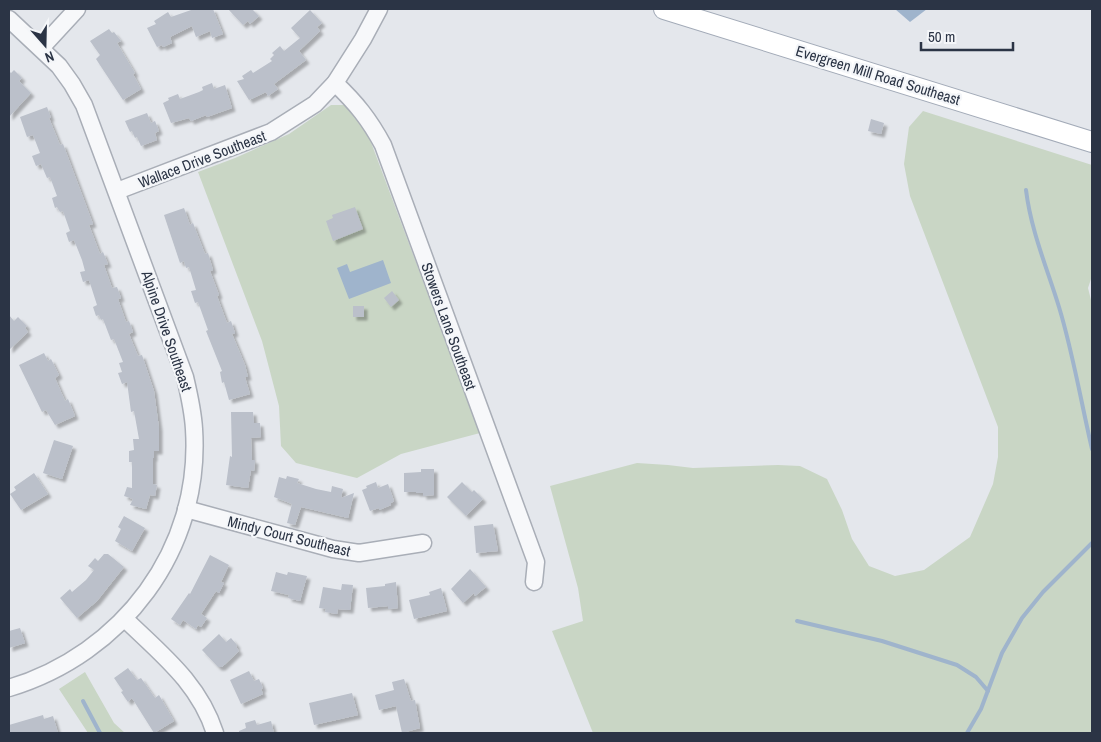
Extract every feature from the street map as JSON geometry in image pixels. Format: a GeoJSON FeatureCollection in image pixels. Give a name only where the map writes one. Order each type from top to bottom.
{"type":"FeatureCollection","features":[{"type":"Feature","properties":{"kind":"main road","name":"Evergreen Mill Road Southeast"},"geometry":{"type":"LineString","coordinates":[[664,9],[1092,142]]}},
{"type":"Feature","properties":{"kind":"street"},"geometry":{"type":"LineString","coordinates":[[41,48],[77,9]]}},
{"type":"Feature","properties":{"kind":"street","name":"Wallace Drive Southeast"},"geometry":{"type":"LineString","coordinates":[[117,191],[271,132],[315,104],[335,83],[363,39],[379,9]]}},
{"type":"Feature","properties":{"kind":"street","name":"Alpine Drive Southeast"},"geometry":{"type":"LineString","coordinates":[[9,19],[59,66],[84,104],[178,355],[191,405],[194,430],[194,456],[186,509],[171,551],[144,596],[125,619],[97,644],[75,659],[46,675],[9,688]]}},
{"type":"Feature","properties":{"kind":"street","name":"Stowers Lane Southeast"},"geometry":{"type":"LineString","coordinates":[[335,83],[372,123],[383,145],[536,562],[534,582]]}},
{"type":"Feature","properties":{"kind":"street","name":"Mindy Court Southeast"},"geometry":{"type":"LineString","coordinates":[[186,509],[333,549],[359,553],[423,542]]}},
{"type":"Feature","properties":{"kind":"street"},"geometry":{"type":"LineString","coordinates":[[125,619],[182,674],[206,710],[215,733]]}},
{"type":"Feature","properties":{"kind":"green space"},"geometry":{"type":"Polygon","coordinates":[[[331,105],[344,105],[355,116],[369,137],[480,433],[401,454],[357,478],[296,463],[281,446],[279,406],[262,341],[198,172],[289,134],[331,105]]]}},
{"type":"Feature","properties":{"kind":"green space"},"geometry":{"type":"Polygon","coordinates":[[[923,111],[1092,165],[1092,276],[1088,288],[1092,304],[1092,733],[593,733],[552,631],[583,621],[578,588],[550,486],[637,463],[693,468],[800,466],[827,479],[842,510],[852,539],[869,566],[895,576],[924,570],[970,537],[993,484],[998,457],[998,427],[910,196],[904,164],[909,127],[923,111]]]}},
{"type":"Feature","properties":{"kind":"green space"},"geometry":{"type":"Polygon","coordinates":[[[85,672],[114,723],[125,733],[88,733],[59,689],[85,672]]]}},
{"type":"Feature","properties":{"kind":"water"},"geometry":{"type":"Polygon","coordinates":[[[895,9],[927,9],[910,22],[895,9]]]}},
{"type":"Feature","properties":{"kind":"water"},"geometry":{"type":"Polygon","coordinates":[[[383,260],[391,283],[349,299],[337,268],[347,264],[350,272],[383,260]]]}},
{"type":"Feature","properties":{"kind":"building"},"geometry":{"type":"Polygon","coordinates":[[[194,9],[213,9],[223,34],[212,38],[210,31],[196,37],[192,26],[170,37],[172,43],[163,47],[162,45],[157,47],[147,28],[156,24],[154,21],[168,12],[171,17],[194,9]]]}},
{"type":"Feature","properties":{"kind":"building"},"geometry":{"type":"Polygon","coordinates":[[[228,9],[252,9],[259,16],[250,24],[248,21],[243,25],[228,9]]]}},
{"type":"Feature","properties":{"kind":"building"},"geometry":{"type":"Polygon","coordinates":[[[310,10],[322,23],[317,27],[320,31],[299,51],[306,60],[274,84],[278,89],[268,96],[266,92],[249,100],[237,81],[244,79],[242,76],[251,70],[253,73],[272,61],[270,59],[274,55],[272,53],[280,46],[284,51],[300,38],[291,28],[310,10]]]}},
{"type":"Feature","properties":{"kind":"building"},"geometry":{"type":"Polygon","coordinates":[[[109,29],[121,41],[117,43],[135,73],[133,74],[141,89],[123,100],[96,59],[100,55],[90,41],[109,29]]]}},
{"type":"Feature","properties":{"kind":"building"},"geometry":{"type":"Polygon","coordinates":[[[14,70],[22,78],[19,81],[31,93],[9,117],[9,71],[11,73],[14,70]]]}},
{"type":"Feature","properties":{"kind":"building"},"geometry":{"type":"Polygon","coordinates":[[[212,83],[214,89],[225,85],[232,108],[191,121],[189,118],[171,123],[163,103],[169,100],[168,98],[178,94],[180,99],[203,90],[202,87],[212,83]]]}},
{"type":"Feature","properties":{"kind":"building"},"geometry":{"type":"Polygon","coordinates":[[[47,107],[51,118],[49,118],[60,145],[63,144],[93,224],[89,225],[100,254],[103,252],[108,264],[104,265],[112,288],[117,287],[121,298],[118,299],[126,322],[129,321],[133,332],[129,334],[138,356],[142,355],[154,391],[159,428],[159,451],[154,451],[153,484],[157,485],[155,496],[150,495],[146,509],[130,505],[133,499],[124,496],[127,487],[132,488],[132,462],[129,462],[129,451],[134,450],[133,439],[139,439],[134,411],[131,412],[127,382],[122,384],[118,373],[122,372],[119,363],[123,362],[114,339],[111,340],[103,319],[101,320],[99,315],[96,316],[93,307],[97,305],[89,280],[83,282],[80,272],[85,271],[82,260],[74,240],[69,242],[66,233],[70,231],[63,211],[60,212],[57,207],[55,208],[52,198],[57,196],[50,177],[47,178],[41,164],[36,166],[32,156],[40,153],[33,135],[27,137],[20,117],[47,107]]]}},
{"type":"Feature","properties":{"kind":"building"},"geometry":{"type":"Polygon","coordinates":[[[147,113],[151,123],[155,121],[159,131],[155,133],[157,140],[141,146],[137,137],[135,138],[132,131],[130,132],[125,121],[147,113]]]}},
{"type":"Feature","properties":{"kind":"building"},"geometry":{"type":"Polygon","coordinates":[[[871,119],[884,123],[881,134],[868,131],[871,119]]]}},
{"type":"Feature","properties":{"kind":"building"},"geometry":{"type":"Polygon","coordinates":[[[355,207],[363,229],[333,241],[326,221],[333,218],[332,215],[355,207]]]}},
{"type":"Feature","properties":{"kind":"building"},"geometry":{"type":"Polygon","coordinates":[[[184,208],[190,225],[193,223],[205,254],[208,253],[213,270],[210,271],[219,295],[217,296],[227,323],[231,321],[235,333],[232,334],[245,365],[248,377],[245,377],[250,394],[229,400],[224,382],[222,383],[220,372],[222,371],[206,331],[208,330],[198,302],[195,303],[191,291],[196,290],[189,267],[186,268],[184,261],[180,263],[164,215],[184,208]]]}},
{"type":"Feature","properties":{"kind":"building"},"geometry":{"type":"Polygon","coordinates":[[[392,291],[399,300],[391,307],[384,298],[392,291]]]}},
{"type":"Feature","properties":{"kind":"building"},"geometry":{"type":"Polygon","coordinates":[[[353,306],[364,306],[364,317],[353,317],[353,306]]]}},
{"type":"Feature","properties":{"kind":"building"},"geometry":{"type":"Polygon","coordinates":[[[9,315],[14,321],[18,317],[27,326],[25,328],[28,332],[9,350],[9,315]]]}},
{"type":"Feature","properties":{"kind":"building"},"geometry":{"type":"Polygon","coordinates":[[[44,353],[48,361],[51,359],[59,375],[55,378],[65,401],[68,399],[75,416],[55,425],[46,410],[42,412],[19,365],[44,353]]]}},
{"type":"Feature","properties":{"kind":"building"},"geometry":{"type":"Polygon","coordinates":[[[231,412],[253,412],[254,423],[260,423],[261,437],[251,438],[252,460],[255,460],[254,471],[251,470],[248,488],[226,485],[230,456],[232,457],[231,412]]]}},
{"type":"Feature","properties":{"kind":"building"},"geometry":{"type":"Polygon","coordinates":[[[54,440],[73,446],[62,479],[43,473],[54,440]]]}},
{"type":"Feature","properties":{"kind":"building"},"geometry":{"type":"Polygon","coordinates":[[[421,469],[434,469],[434,495],[423,496],[423,493],[404,492],[404,473],[421,472],[421,469]]]}},
{"type":"Feature","properties":{"kind":"building"},"geometry":{"type":"Polygon","coordinates":[[[34,473],[48,494],[21,510],[10,494],[16,490],[14,487],[34,473]]]}},
{"type":"Feature","properties":{"kind":"building"},"geometry":{"type":"Polygon","coordinates":[[[287,476],[299,479],[297,483],[316,489],[331,492],[332,486],[343,489],[341,498],[354,493],[348,518],[301,507],[295,525],[287,523],[292,504],[274,497],[279,477],[286,479],[287,476]]]}},
{"type":"Feature","properties":{"kind":"building"},"geometry":{"type":"Polygon","coordinates":[[[376,482],[378,488],[388,484],[394,501],[391,505],[379,510],[379,508],[370,511],[362,490],[376,482]]]}},
{"type":"Feature","properties":{"kind":"building"},"geometry":{"type":"Polygon","coordinates":[[[462,482],[483,499],[466,516],[447,497],[462,482]]]}},
{"type":"Feature","properties":{"kind":"building"},"geometry":{"type":"Polygon","coordinates":[[[124,516],[145,528],[132,551],[115,541],[121,529],[118,527],[124,516]]]}},
{"type":"Feature","properties":{"kind":"building"},"geometry":{"type":"Polygon","coordinates":[[[493,524],[498,551],[476,553],[474,526],[493,524]]]}},
{"type":"Feature","properties":{"kind":"building"},"geometry":{"type":"Polygon","coordinates":[[[104,554],[108,554],[124,567],[97,601],[77,618],[60,598],[70,589],[72,592],[86,580],[94,570],[88,566],[95,558],[98,561],[104,554]]]}},
{"type":"Feature","properties":{"kind":"building"},"geometry":{"type":"Polygon","coordinates":[[[210,555],[229,565],[221,582],[224,583],[219,593],[216,591],[201,614],[207,618],[201,627],[198,625],[196,629],[183,620],[180,625],[171,619],[190,594],[210,555]]]}},
{"type":"Feature","properties":{"kind":"building"},"geometry":{"type":"Polygon","coordinates":[[[470,569],[486,587],[475,596],[474,593],[463,603],[451,589],[470,569]]]}},
{"type":"Feature","properties":{"kind":"building"},"geometry":{"type":"Polygon","coordinates":[[[276,572],[287,575],[288,572],[307,576],[300,601],[288,598],[289,595],[271,591],[276,572]]]}},
{"type":"Feature","properties":{"kind":"building"},"geometry":{"type":"Polygon","coordinates":[[[396,582],[398,608],[388,609],[388,606],[368,608],[366,588],[385,586],[385,584],[396,582]]]}},
{"type":"Feature","properties":{"kind":"building"},"geometry":{"type":"Polygon","coordinates":[[[342,584],[353,585],[350,610],[338,609],[337,614],[325,612],[326,609],[319,608],[323,587],[341,590],[342,584]]]}},
{"type":"Feature","properties":{"kind":"building"},"geometry":{"type":"Polygon","coordinates":[[[441,588],[447,611],[414,619],[409,600],[430,595],[429,592],[441,588]]]}},
{"type":"Feature","properties":{"kind":"building"},"geometry":{"type":"Polygon","coordinates":[[[20,628],[25,643],[9,648],[9,631],[20,628]]]}},
{"type":"Feature","properties":{"kind":"building"},"geometry":{"type":"Polygon","coordinates":[[[219,634],[226,642],[231,638],[239,651],[222,667],[218,667],[202,650],[219,634]]]}},
{"type":"Feature","properties":{"kind":"building"},"geometry":{"type":"Polygon","coordinates":[[[128,668],[137,680],[141,678],[155,698],[159,695],[174,721],[154,733],[132,698],[128,702],[114,678],[128,668]]]}},
{"type":"Feature","properties":{"kind":"building"},"geometry":{"type":"Polygon","coordinates":[[[249,671],[254,681],[259,679],[263,688],[261,689],[263,694],[241,704],[230,680],[249,671]]]}},
{"type":"Feature","properties":{"kind":"building"},"geometry":{"type":"Polygon","coordinates":[[[404,679],[411,701],[415,700],[420,728],[402,733],[396,706],[379,710],[375,695],[394,690],[392,682],[404,679]]]}},
{"type":"Feature","properties":{"kind":"building"},"geometry":{"type":"Polygon","coordinates":[[[352,693],[358,715],[314,725],[309,703],[352,693]]]}},
{"type":"Feature","properties":{"kind":"building"},"geometry":{"type":"Polygon","coordinates":[[[43,715],[44,719],[53,716],[58,733],[9,733],[9,725],[43,715]]]}},
{"type":"Feature","properties":{"kind":"building"},"geometry":{"type":"Polygon","coordinates":[[[255,720],[257,725],[271,721],[274,733],[239,733],[239,731],[246,728],[245,723],[255,720]]]}},
{"type":"Feature","properties":{"kind":"waterway"},"geometry":{"type":"LineString","coordinates":[[1026,190],[1035,235],[1069,342],[1092,449]]}},
{"type":"Feature","properties":{"kind":"waterway"},"geometry":{"type":"LineString","coordinates":[[967,733],[981,709],[1002,653],[1022,618],[1043,592],[1092,543]]}},
{"type":"Feature","properties":{"kind":"waterway"},"geometry":{"type":"LineString","coordinates":[[797,621],[882,641],[957,665],[976,677],[988,691]]}},
{"type":"Feature","properties":{"kind":"waterway"},"geometry":{"type":"LineString","coordinates":[[83,701],[100,733]]}}]}
